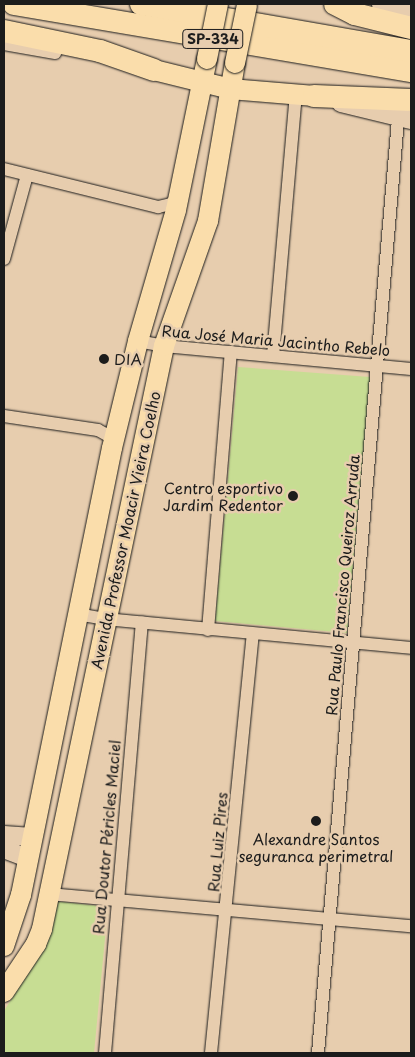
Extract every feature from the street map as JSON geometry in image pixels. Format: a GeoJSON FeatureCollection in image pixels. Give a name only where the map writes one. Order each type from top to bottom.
{"type":"FeatureCollection","features":[{"type":"Feature","properties":{"kind":"highway","name":"SP-334"},"geometry":{"type":"LineString","coordinates":[[14,4],[411,71]]}},
{"type":"Feature","properties":{"kind":"highway","name":"SP-334"},"geometry":{"type":"LineString","coordinates":[[141,4],[411,51]]}},
{"type":"Feature","properties":{"kind":"highway"},"geometry":{"type":"LineString","coordinates":[[335,4],[355,14],[411,28]]}},
{"type":"Feature","properties":{"kind":"highway"},"geometry":{"type":"LineString","coordinates":[[4,31],[100,51],[154,70]]}},
{"type":"Feature","properties":{"kind":"highway"},"geometry":{"type":"LineString","coordinates":[[305,95],[411,100]]}},
{"type":"Feature","properties":{"kind":"main road","name":"Avenida Professor Moacir Vieira Coelho"},"geometry":{"type":"LineString","coordinates":[[4,946],[21,895],[112,448],[138,341],[180,194],[218,4]]}},
{"type":"Feature","properties":{"kind":"main road","name":"Avenida Professor Moacir Vieira Coelho"},"geometry":{"type":"LineString","coordinates":[[4,992],[36,944],[49,894],[105,619],[164,346],[208,221],[234,63],[247,4]]}},
{"type":"Feature","properties":{"kind":"main road"},"geometry":{"type":"LineString","coordinates":[[154,70],[231,90],[305,95]]}},
{"type":"Feature","properties":{"kind":"main road"},"geometry":{"type":"LineString","coordinates":[[28,858],[41,861],[58,856]]}},
{"type":"Feature","properties":{"kind":"main road"},"geometry":{"type":"LineString","coordinates":[[21,895],[49,894]]}},
{"type":"Feature","properties":{"kind":"street"},"geometry":{"type":"LineString","coordinates":[[381,4],[411,10]]}},
{"type":"Feature","properties":{"kind":"street"},"geometry":{"type":"LineString","coordinates":[[4,44],[154,70]]}},
{"type":"Feature","properties":{"kind":"street"},"geometry":{"type":"LineString","coordinates":[[273,356],[305,95],[404,120]]}},
{"type":"Feature","properties":{"kind":"street","name":"Rua Paulo Francisco Queiroz Arruda"},"geometry":{"type":"LineString","coordinates":[[318,1053],[377,366],[404,120]]}},
{"type":"Feature","properties":{"kind":"street"},"geometry":{"type":"LineString","coordinates":[[4,169],[158,207],[171,204],[180,194]]}},
{"type":"Feature","properties":{"kind":"street"},"geometry":{"type":"LineString","coordinates":[[4,258],[27,175]]}},
{"type":"Feature","properties":{"kind":"street","name":"Rua José Maria Jacintho Rebelo"},"geometry":{"type":"LineString","coordinates":[[138,341],[164,346],[411,369]]}},
{"type":"Feature","properties":{"kind":"street"},"geometry":{"type":"LineString","coordinates":[[208,630],[231,352]]}},
{"type":"Feature","properties":{"kind":"street"},"geometry":{"type":"LineString","coordinates":[[4,416],[104,432],[112,448]]}},
{"type":"Feature","properties":{"kind":"street"},"geometry":{"type":"LineString","coordinates":[[77,614],[105,619],[208,630],[411,648]]}},
{"type":"Feature","properties":{"kind":"street","name":"Rua Doutor Péricles Maciel"},"geometry":{"type":"LineString","coordinates":[[105,1053],[116,900],[142,623]]}},
{"type":"Feature","properties":{"kind":"street","name":"Rua Luiz Pires"},"geometry":{"type":"LineString","coordinates":[[211,1053],[227,911],[253,634]]}},
{"type":"Feature","properties":{"kind":"street"},"geometry":{"type":"LineString","coordinates":[[4,835],[32,837]]}},
{"type":"Feature","properties":{"kind":"street"},"geometry":{"type":"LineString","coordinates":[[4,849],[28,858]]}},
{"type":"Feature","properties":{"kind":"street"},"geometry":{"type":"LineString","coordinates":[[49,894],[411,926]]}},
{"type":"Feature","properties":{"kind":"green space","name":"Centro esportivo Jardim Redentor"},"geometry":{"type":"Polygon","coordinates":[[[238,367],[370,377],[347,633],[215,621],[238,367]]]}},
{"type":"Feature","properties":{"kind":"green space"},"geometry":{"type":"Polygon","coordinates":[[[55,901],[108,907],[94,1053],[4,1053],[4,1011],[44,946],[55,901]]]}},
{"type":"Feature","properties":{"kind":"place","name":"DIA"},"geometry":{"type":"Point","coordinates":[104,359]}},
{"type":"Feature","properties":{"kind":"place","name":"Centro esportivo Jardim Redentor"},"geometry":{"type":"Point","coordinates":[293,496]}},
{"type":"Feature","properties":{"kind":"place","name":"Alexandre Santos seguranca perimetral"},"geometry":{"type":"Point","coordinates":[316,821]}}]}
